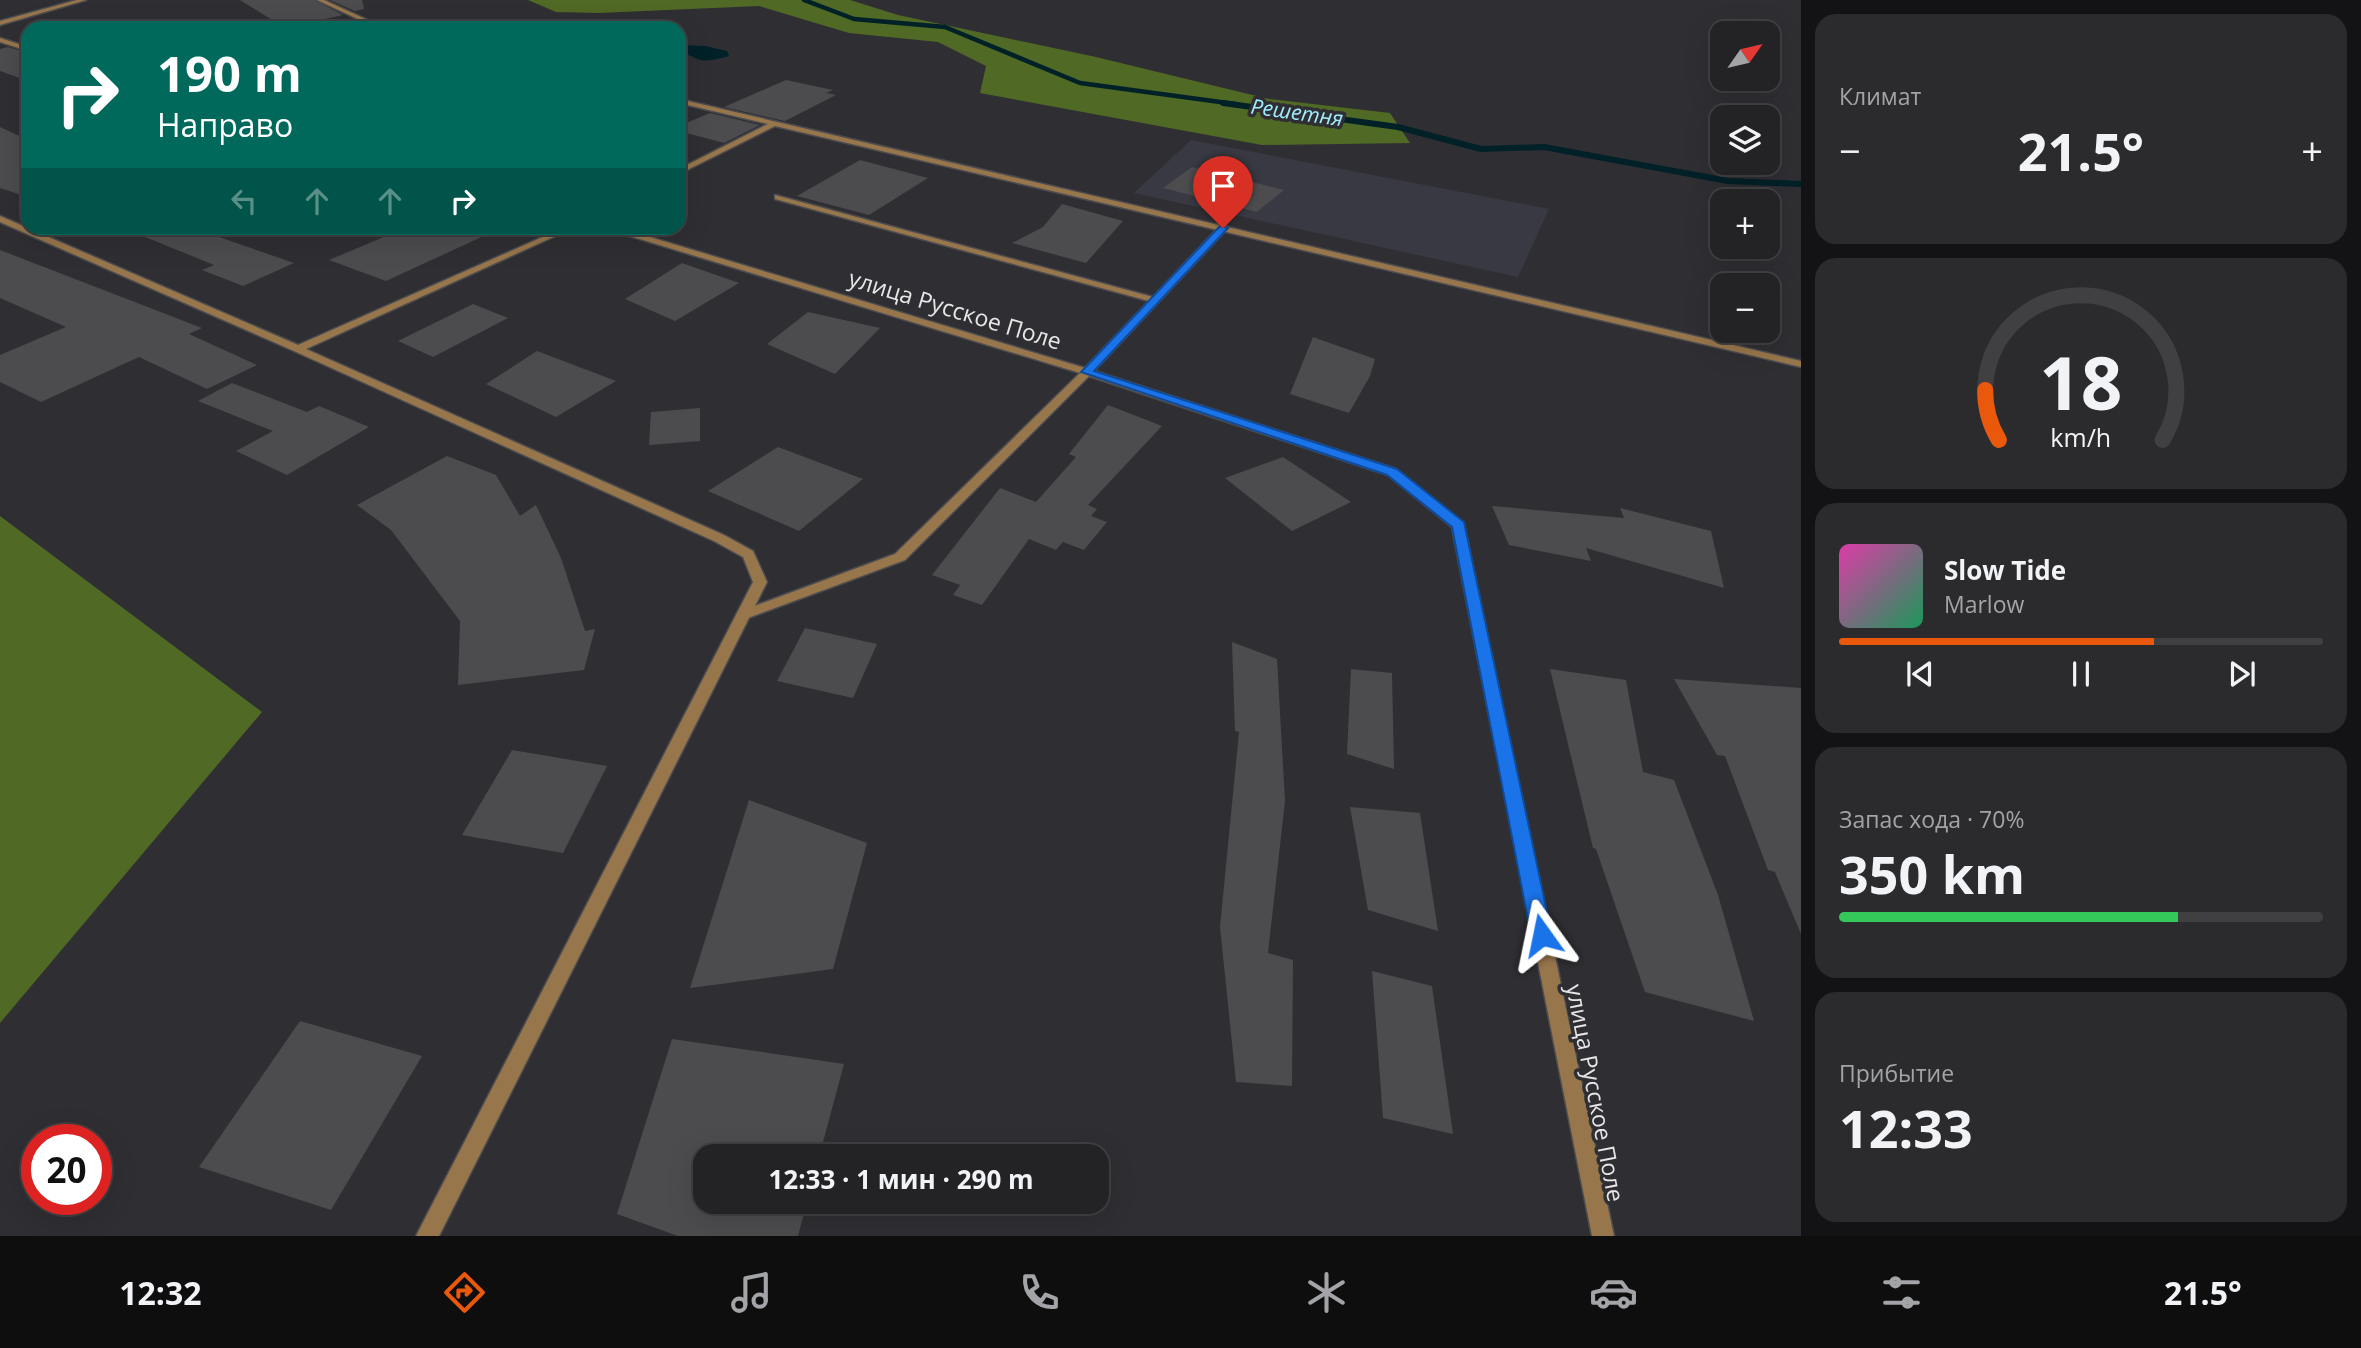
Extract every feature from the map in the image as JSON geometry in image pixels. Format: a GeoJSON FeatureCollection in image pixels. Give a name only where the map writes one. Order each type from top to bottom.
{"type":"FeatureCollection","features":[{"type":"Feature","properties":{"kind":"street"},"geometry":{"type":"LineString","coordinates":[[0,23],[83,0]]}},
{"type":"Feature","properties":{"kind":"street"},"geometry":{"type":"LineString","coordinates":[[320,0],[366,21]]}},
{"type":"Feature","properties":{"kind":"street"},"geometry":{"type":"LineString","coordinates":[[0,40],[21,47]]}},
{"type":"Feature","properties":{"kind":"street"},"geometry":{"type":"LineString","coordinates":[[686,103],[1801,364]]}},
{"type":"Feature","properties":{"kind":"street"},"geometry":{"type":"LineString","coordinates":[[686,168],[775,123]]}},
{"type":"Feature","properties":{"kind":"street"},"geometry":{"type":"LineString","coordinates":[[778,197],[1155,300]]}},
{"type":"Feature","properties":{"kind":"street"},"geometry":{"type":"LineString","coordinates":[[0,219],[21,228]]}},
{"type":"Feature","properties":{"kind":"street"},"geometry":{"type":"LineString","coordinates":[[743,615],[900,557],[1087,372],[1223,228]]}},
{"type":"Feature","properties":{"kind":"street"},"geometry":{"type":"LineString","coordinates":[[37,235],[719,537],[748,554],[760,582],[427,1236]]}},
{"type":"Feature","properties":{"kind":"street"},"geometry":{"type":"LineString","coordinates":[[298,349],[553,235]]}},
{"type":"Feature","properties":{"kind":"street","name":"улица Русское Поле"},"geometry":{"type":"LineString","coordinates":[[636,235],[1087,372],[1392,472],[1458,525],[1602,1236]]}},
{"type":"Feature","properties":{"kind":"shaded area"},"geometry":{"type":"Polygon","coordinates":[[[1191,140],[1549,209],[1518,277],[1134,193],[1191,140]]]}},
{"type":"Feature","properties":{"kind":"green space"},"geometry":{"type":"Polygon","coordinates":[[[528,0],[850,0],[898,15],[1096,57],[1269,99],[1390,113],[1410,143],[1262,145],[980,93],[986,66],[938,42],[849,33],[759,6],[598,13],[556,12],[528,0]]]}},
{"type":"Feature","properties":{"kind":"green space"},"geometry":{"type":"Polygon","coordinates":[[[0,516],[262,712],[0,1023],[0,516]]]}},
{"type":"Feature","properties":{"kind":"water"},"geometry":{"type":"Polygon","coordinates":[[[686,45],[727,51],[729,56],[711,60],[700,60],[686,53],[686,45]]]}},
{"type":"Feature","properties":{"kind":"building"},"geometry":{"type":"Polygon","coordinates":[[[240,0],[315,0],[343,15],[316,21],[274,21],[240,0]]]}},
{"type":"Feature","properties":{"kind":"building"},"geometry":{"type":"Polygon","coordinates":[[[330,0],[362,0],[364,9],[355,11],[330,0]]]}},
{"type":"Feature","properties":{"kind":"building"},"geometry":{"type":"Polygon","coordinates":[[[8,47],[21,51],[21,78],[0,71],[0,49],[8,47]]]}},
{"type":"Feature","properties":{"kind":"building"},"geometry":{"type":"Polygon","coordinates":[[[786,80],[833,90],[826,93],[836,95],[785,121],[724,107],[786,80]]]}},
{"type":"Feature","properties":{"kind":"building"},"geometry":{"type":"Polygon","coordinates":[[[710,113],[760,125],[724,143],[686,133],[686,123],[710,113]]]}},
{"type":"Feature","properties":{"kind":"building"},"geometry":{"type":"Polygon","coordinates":[[[0,127],[21,137],[21,195],[0,188],[0,127]]]}},
{"type":"Feature","properties":{"kind":"building"},"geometry":{"type":"Polygon","coordinates":[[[860,160],[928,178],[869,215],[797,196],[860,160]]]}},
{"type":"Feature","properties":{"kind":"building"},"geometry":{"type":"Polygon","coordinates":[[[1192,167],[1284,190],[1257,212],[1163,188],[1192,167]]]}},
{"type":"Feature","properties":{"kind":"building"},"geometry":{"type":"Polygon","coordinates":[[[1062,204],[1123,221],[1086,263],[1012,243],[1043,227],[1062,204]]]}},
{"type":"Feature","properties":{"kind":"building"},"geometry":{"type":"Polygon","coordinates":[[[140,235],[213,235],[294,263],[243,286],[202,270],[214,265],[140,235]]]}},
{"type":"Feature","properties":{"kind":"building"},"geometry":{"type":"Polygon","coordinates":[[[388,235],[486,235],[386,281],[329,260],[388,235]]]}},
{"type":"Feature","properties":{"kind":"building"},"geometry":{"type":"Polygon","coordinates":[[[0,250],[202,328],[189,334],[257,365],[207,389],[139,357],[41,402],[0,382],[0,355],[66,327],[0,298],[0,250]]]}},
{"type":"Feature","properties":{"kind":"building"},"geometry":{"type":"Polygon","coordinates":[[[682,263],[739,283],[675,321],[625,299],[682,263]]]}},
{"type":"Feature","properties":{"kind":"building"},"geometry":{"type":"Polygon","coordinates":[[[473,304],[508,318],[433,357],[398,341],[473,304]]]}},
{"type":"Feature","properties":{"kind":"building"},"geometry":{"type":"Polygon","coordinates":[[[808,312],[880,328],[835,374],[767,344],[808,312]]]}},
{"type":"Feature","properties":{"kind":"building"},"geometry":{"type":"Polygon","coordinates":[[[1313,337],[1375,359],[1370,376],[1349,413],[1290,394],[1313,337]]]}},
{"type":"Feature","properties":{"kind":"building"},"geometry":{"type":"Polygon","coordinates":[[[537,351],[616,381],[556,417],[486,384],[537,351]]]}},
{"type":"Feature","properties":{"kind":"building"},"geometry":{"type":"Polygon","coordinates":[[[232,383],[307,412],[319,406],[369,427],[287,475],[236,451],[273,431],[198,401],[232,383]]]}},
{"type":"Feature","properties":{"kind":"building"},"geometry":{"type":"Polygon","coordinates":[[[1108,405],[1162,426],[1088,505],[1097,509],[1091,516],[1107,522],[1084,550],[1063,542],[1056,550],[1029,539],[982,605],[953,595],[960,585],[932,575],[1000,488],[1036,502],[1076,457],[1069,454],[1108,405]]]}},
{"type":"Feature","properties":{"kind":"building"},"geometry":{"type":"Polygon","coordinates":[[[700,408],[700,441],[649,445],[651,412],[700,408]]]}},
{"type":"Feature","properties":{"kind":"building"},"geometry":{"type":"Polygon","coordinates":[[[778,447],[863,479],[799,531],[708,491],[778,447]]]}},
{"type":"Feature","properties":{"kind":"building"},"geometry":{"type":"Polygon","coordinates":[[[447,456],[496,475],[520,516],[536,505],[561,558],[585,631],[595,629],[584,670],[458,685],[460,621],[391,530],[357,505],[447,456]]]}},
{"type":"Feature","properties":{"kind":"building"},"geometry":{"type":"Polygon","coordinates":[[[1283,457],[1351,502],[1292,531],[1225,478],[1283,457]]]}},
{"type":"Feature","properties":{"kind":"building"},"geometry":{"type":"Polygon","coordinates":[[[1492,506],[1624,518],[1620,508],[1711,531],[1724,588],[1586,548],[1591,561],[1509,545],[1492,506]]]}},
{"type":"Feature","properties":{"kind":"building"},"geometry":{"type":"Polygon","coordinates":[[[805,628],[877,644],[853,698],[777,681],[805,628]]]}},
{"type":"Feature","properties":{"kind":"building"},"geometry":{"type":"Polygon","coordinates":[[[1232,642],[1277,659],[1285,801],[1268,953],[1293,960],[1292,1086],[1236,1082],[1220,927],[1239,732],[1235,731],[1232,642]]]}},
{"type":"Feature","properties":{"kind":"building"},"geometry":{"type":"Polygon","coordinates":[[[1351,669],[1392,673],[1394,769],[1347,754],[1351,669]]]}},
{"type":"Feature","properties":{"kind":"building"},"geometry":{"type":"Polygon","coordinates":[[[1550,669],[1626,680],[1643,772],[1674,780],[1718,895],[1754,1021],[1645,992],[1596,849],[1593,848],[1550,669]]]}},
{"type":"Feature","properties":{"kind":"building"},"geometry":{"type":"Polygon","coordinates":[[[1674,679],[1801,688],[1801,934],[1775,872],[1768,870],[1725,756],[1717,755],[1674,679]]]}},
{"type":"Feature","properties":{"kind":"building"},"geometry":{"type":"Polygon","coordinates":[[[512,750],[607,766],[563,853],[462,835],[512,750]]]}},
{"type":"Feature","properties":{"kind":"building"},"geometry":{"type":"Polygon","coordinates":[[[749,800],[867,843],[833,969],[690,988],[749,800]]]}},
{"type":"Feature","properties":{"kind":"building"},"geometry":{"type":"Polygon","coordinates":[[[1350,807],[1420,813],[1438,931],[1368,910],[1350,807]]]}},
{"type":"Feature","properties":{"kind":"building"},"geometry":{"type":"Polygon","coordinates":[[[1372,971],[1432,986],[1453,1134],[1383,1118],[1372,971]]]}},
{"type":"Feature","properties":{"kind":"building"},"geometry":{"type":"Polygon","coordinates":[[[300,1021],[422,1056],[331,1210],[199,1167],[300,1021]]]}},
{"type":"Feature","properties":{"kind":"building"},"geometry":{"type":"Polygon","coordinates":[[[672,1039],[844,1064],[822,1144],[693,1144],[693,1214],[804,1214],[798,1236],[678,1236],[617,1214],[672,1039]]]}},
{"type":"Feature","properties":{"kind":"waterway","name":"Решетня"},"geometry":{"type":"LineString","coordinates":[[804,0],[854,19],[945,27],[1080,83],[1235,104]]}},
{"type":"Feature","properties":{"kind":"waterway","name":"Решетня"},"geometry":{"type":"LineString","coordinates":[[1223,103],[1398,127],[1481,149],[1544,147],[1728,181],[1801,184]]}},
{"type":"Feature","properties":{"kind":"route"},"geometry":{"type":"LineString","coordinates":[[1223,228],[1087,372],[1392,472],[1458,525],[1542,935]]}}]}
